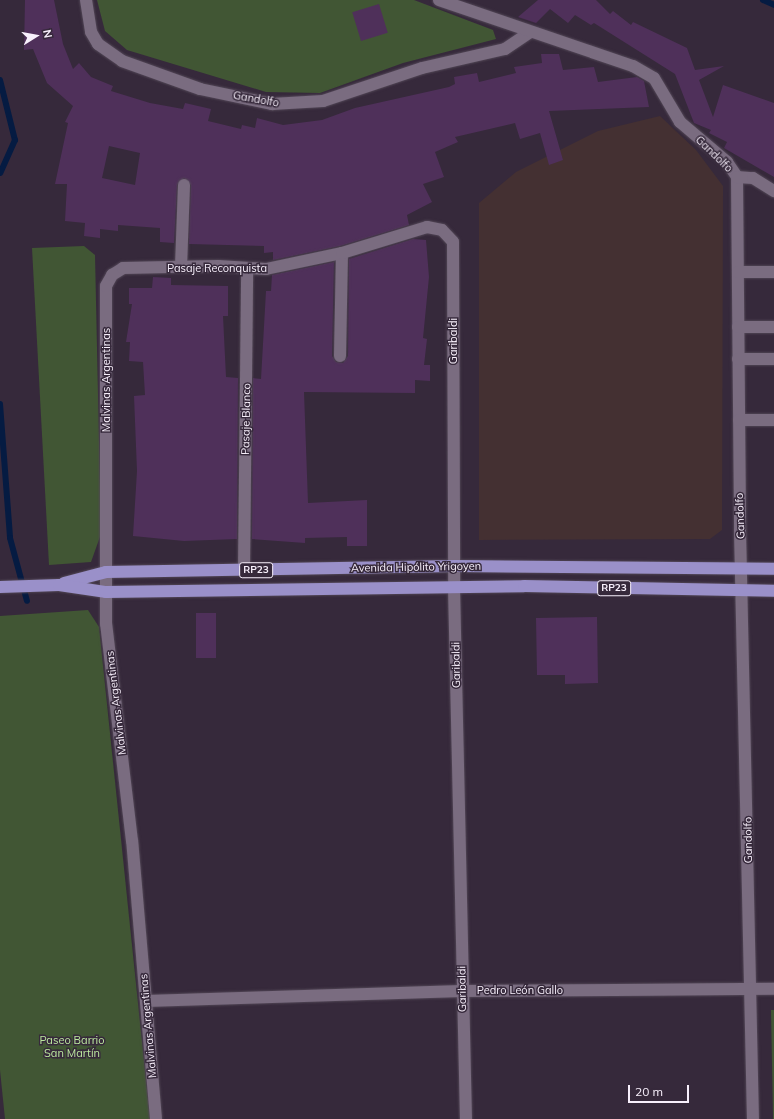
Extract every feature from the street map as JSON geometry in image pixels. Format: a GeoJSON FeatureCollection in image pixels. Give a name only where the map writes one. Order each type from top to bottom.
{"type":"FeatureCollection","features":[{"type":"Feature","properties":{"kind":"main road","name":"Avenida Hipólito Yrigoyen"},"geometry":{"type":"LineString","coordinates":[[4,587],[59,584],[106,572],[244,571],[455,566],[774,569]]}},
{"type":"Feature","properties":{"kind":"main road","name":"Avenida Hipólito Yrigoyen"},"geometry":{"type":"LineString","coordinates":[[59,584],[106,592],[454,587],[774,591]]}},
{"type":"Feature","properties":{"kind":"street","name":"Gandolfo"},"geometry":{"type":"LineString","coordinates":[[86,0],[91,32],[98,44],[122,61],[200,89],[272,104],[324,100],[422,68],[505,49],[530,32]]}},
{"type":"Feature","properties":{"kind":"street","name":"Gandolfo"},"geometry":{"type":"LineString","coordinates":[[438,0],[633,66],[654,78],[680,122],[727,162],[737,177],[739,420],[744,590],[753,1119]]}},
{"type":"Feature","properties":{"kind":"street"},"geometry":{"type":"LineString","coordinates":[[737,177],[752,178],[774,191]]}},
{"type":"Feature","properties":{"kind":"street"},"geometry":{"type":"LineString","coordinates":[[181,267],[184,186]]}},
{"type":"Feature","properties":{"kind":"street","name":"Pasaje Reconquista"},"geometry":{"type":"LineString","coordinates":[[106,286],[112,275],[124,268],[181,267],[266,269],[342,253],[427,227]]}},
{"type":"Feature","properties":{"kind":"street","name":"Garibaldi"},"geometry":{"type":"LineString","coordinates":[[427,227],[442,230],[453,242],[454,587],[466,1119]]}},
{"type":"Feature","properties":{"kind":"street"},"geometry":{"type":"LineString","coordinates":[[340,356],[342,253]]}},
{"type":"Feature","properties":{"kind":"street","name":"Pasaje Blanco"},"geometry":{"type":"LineString","coordinates":[[244,571],[247,268]]}},
{"type":"Feature","properties":{"kind":"street"},"geometry":{"type":"LineString","coordinates":[[738,272],[774,272]]}},
{"type":"Feature","properties":{"kind":"street","name":"Malvinas Argentinas"},"geometry":{"type":"LineString","coordinates":[[106,286],[106,624],[132,841],[156,1119]]}},
{"type":"Feature","properties":{"kind":"street"},"geometry":{"type":"LineString","coordinates":[[738,326],[774,327]]}},
{"type":"Feature","properties":{"kind":"street"},"geometry":{"type":"LineString","coordinates":[[738,359],[774,359]]}},
{"type":"Feature","properties":{"kind":"street"},"geometry":{"type":"LineString","coordinates":[[739,420],[774,420]]}},
{"type":"Feature","properties":{"kind":"street","name":"Pedro León Gallo"},"geometry":{"type":"LineString","coordinates":[[146,1001],[462,991],[774,990]]}},
{"type":"Feature","properties":{"kind":"shaded area"},"geometry":{"type":"Polygon","coordinates":[[[660,116],[696,150],[723,186],[722,530],[710,539],[479,540],[479,203],[516,172],[598,131],[660,116]]]}},
{"type":"Feature","properties":{"kind":"green space"},"geometry":{"type":"Polygon","coordinates":[[[97,0],[414,0],[493,30],[496,39],[403,63],[320,93],[266,92],[127,50],[105,31],[97,0]]]}},
{"type":"Feature","properties":{"kind":"green space"},"geometry":{"type":"Polygon","coordinates":[[[84,246],[95,255],[101,534],[91,562],[49,565],[32,248],[84,246]]]}},
{"type":"Feature","properties":{"kind":"green space","name":"Paseo Barrio San Martín"},"geometry":{"type":"Polygon","coordinates":[[[88,610],[99,627],[150,1119],[5,1119],[0,1070],[0,616],[88,610]]]}},
{"type":"Feature","properties":{"kind":"green space"},"geometry":{"type":"Polygon","coordinates":[[[771,1010],[774,1010],[774,1119],[773,1119],[771,1010]]]}},
{"type":"Feature","properties":{"kind":"building"},"geometry":{"type":"Polygon","coordinates":[[[25,0],[54,0],[63,44],[73,69],[79,63],[91,77],[113,86],[111,91],[150,103],[183,109],[185,103],[211,109],[208,121],[241,129],[242,125],[255,128],[257,118],[283,125],[322,120],[355,108],[449,87],[455,84],[454,77],[477,73],[479,82],[516,73],[514,67],[542,63],[541,54],[559,54],[563,70],[594,67],[598,82],[637,77],[644,81],[649,107],[549,111],[563,160],[549,165],[540,133],[520,139],[515,123],[455,137],[458,142],[435,152],[444,177],[423,184],[432,202],[407,215],[409,225],[340,246],[273,260],[273,252],[264,253],[264,246],[189,244],[191,185],[184,178],[177,185],[174,243],[160,242],[160,228],[118,225],[118,231],[100,229],[100,238],[84,236],[85,223],[65,221],[67,184],[55,184],[68,123],[65,122],[73,106],[47,83],[33,49],[24,50],[25,0]],[[109,146],[102,178],[135,185],[140,153],[109,146]]]}},
{"type":"Feature","properties":{"kind":"building"},"geometry":{"type":"Polygon","coordinates":[[[538,0],[596,0],[610,14],[613,11],[631,25],[633,22],[687,48],[695,70],[724,66],[699,80],[713,117],[723,85],[774,103],[774,177],[724,148],[727,142],[709,133],[711,130],[694,123],[675,74],[594,23],[591,25],[575,15],[568,23],[550,9],[536,23],[518,17],[538,0]]]}},
{"type":"Feature","properties":{"kind":"building"},"geometry":{"type":"Polygon","coordinates":[[[379,4],[388,33],[361,41],[352,12],[379,4]]]}},
{"type":"Feature","properties":{"kind":"building"},"geometry":{"type":"Polygon","coordinates":[[[413,239],[426,240],[429,277],[423,338],[427,339],[424,365],[430,365],[430,381],[415,380],[415,393],[304,392],[308,503],[367,500],[367,546],[347,546],[347,537],[305,538],[305,543],[252,539],[253,378],[261,379],[266,291],[271,291],[272,275],[334,262],[332,356],[336,362],[343,363],[348,356],[349,259],[413,239]]]}},
{"type":"Feature","properties":{"kind":"building"},"geometry":{"type":"Polygon","coordinates":[[[153,277],[171,278],[171,285],[228,286],[228,316],[223,316],[226,377],[238,378],[237,539],[184,541],[133,536],[137,471],[134,396],[145,395],[143,362],[129,361],[130,342],[126,342],[132,304],[129,304],[129,288],[152,288],[153,277]]]}},
{"type":"Feature","properties":{"kind":"building"},"geometry":{"type":"Polygon","coordinates":[[[196,613],[216,613],[216,658],[196,658],[196,613]]]}},
{"type":"Feature","properties":{"kind":"building"},"geometry":{"type":"Polygon","coordinates":[[[597,617],[598,683],[565,684],[565,675],[537,675],[536,618],[597,617]]]}},
{"type":"Feature","properties":{"kind":"waterway"},"geometry":{"type":"LineString","coordinates":[[763,0],[774,5]]}},
{"type":"Feature","properties":{"kind":"waterway"},"geometry":{"type":"LineString","coordinates":[[0,80],[15,140],[0,173]]}},
{"type":"Feature","properties":{"kind":"waterway"},"geometry":{"type":"LineString","coordinates":[[0,404],[10,538],[27,601]]}}]}
